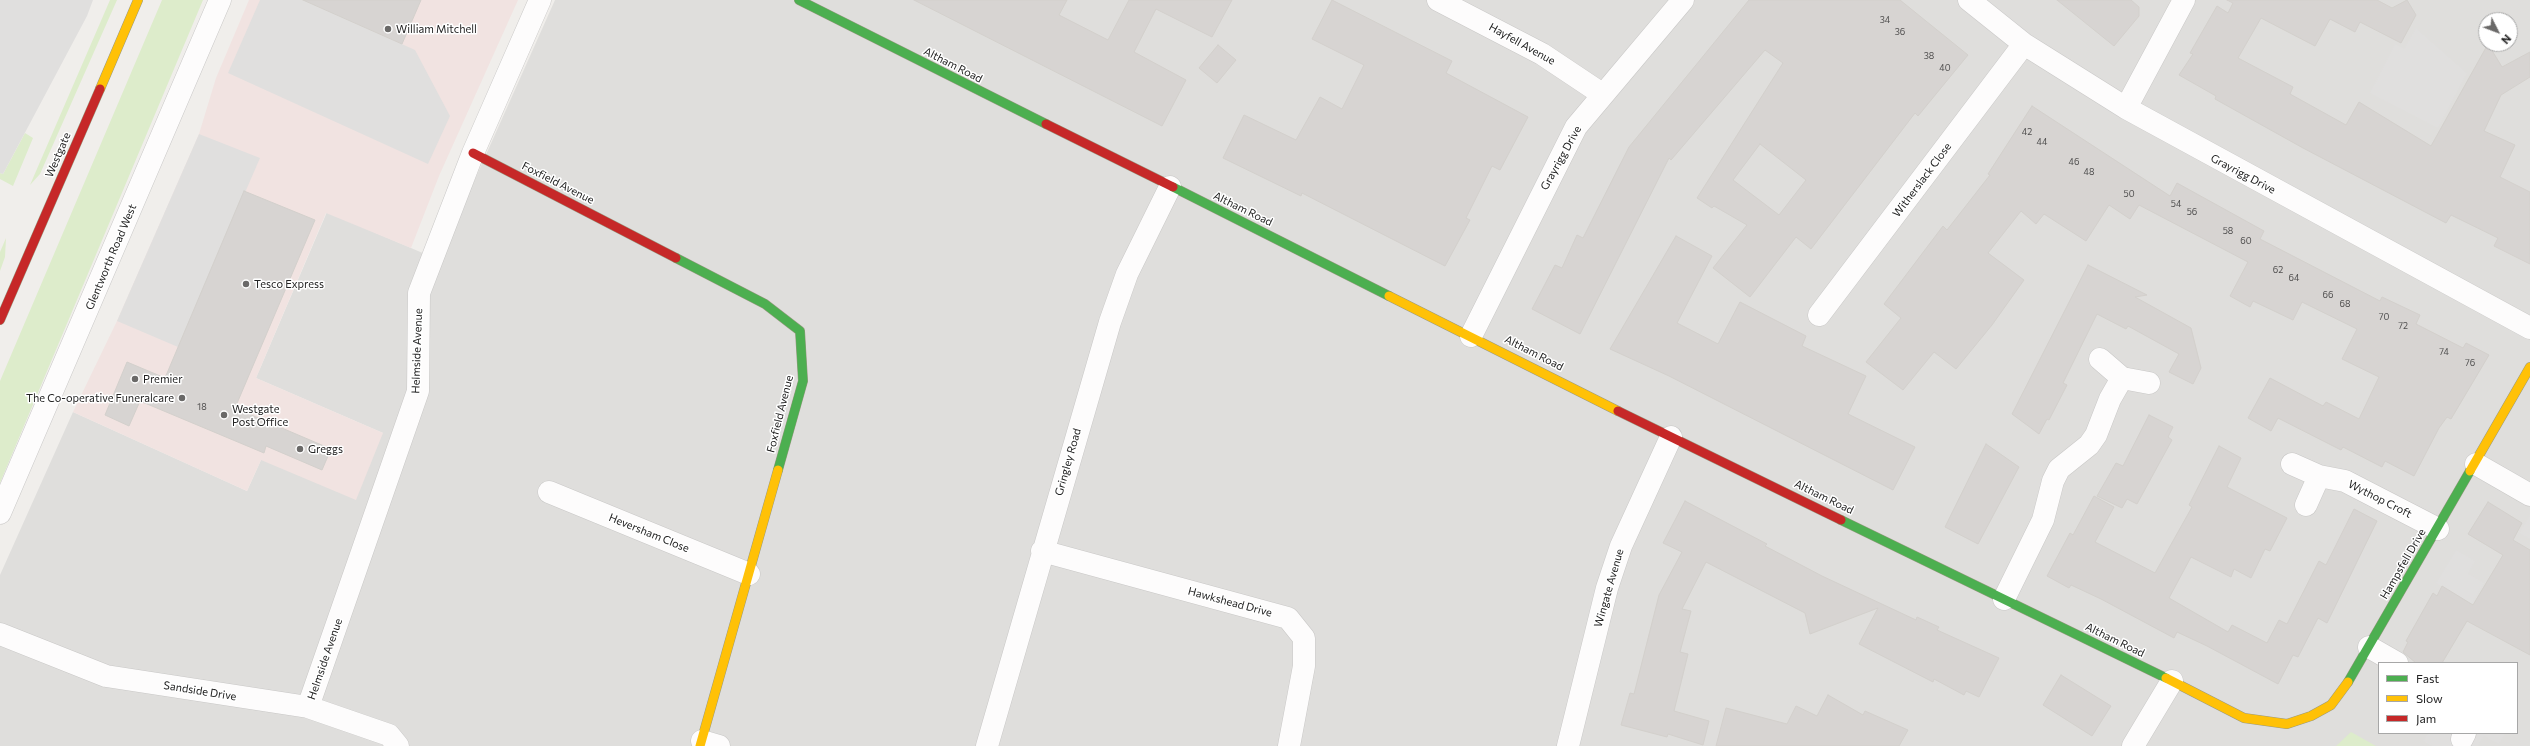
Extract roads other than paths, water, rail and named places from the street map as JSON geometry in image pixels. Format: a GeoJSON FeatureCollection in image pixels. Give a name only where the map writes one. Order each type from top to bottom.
{"type":"FeatureCollection","features":[{"type":"Feature","properties":{"kind":"street","name":"Westgate"},"geometry":{"type":"LineString","coordinates":[[0,320],[138,0]]}},
{"type":"Feature","properties":{"kind":"street","name":"Glentworth Road West"},"geometry":{"type":"LineString","coordinates":[[0,513],[220,0]]}},
{"type":"Feature","properties":{"kind":"street","name":"Helmside Avenue"},"geometry":{"type":"LineString","coordinates":[[308,707],[418,391],[419,293],[472,153],[540,0]]}},
{"type":"Feature","properties":{"kind":"street","name":"Altham Road"},"geometry":{"type":"LineString","coordinates":[[799,0],[1672,437],[2172,681],[2244,718],[2260,722]]}},
{"type":"Feature","properties":{"kind":"street","name":"Hayfell Avenue"},"geometry":{"type":"LineString","coordinates":[[1438,0],[1542,54],[1602,94]]}},
{"type":"Feature","properties":{"kind":"street","name":"Grayrigg Drive"},"geometry":{"type":"LineString","coordinates":[[1471,336],[1558,160],[1576,127],[1602,94],[1683,0]]}},
{"type":"Feature","properties":{"kind":"street","name":"Grayrigg Drive"},"geometry":{"type":"LineString","coordinates":[[1969,0],[2024,44],[2126,108],[2530,328]]}},
{"type":"Feature","properties":{"kind":"street"},"geometry":{"type":"LineString","coordinates":[[2126,108],[2184,0]]}},
{"type":"Feature","properties":{"kind":"street","name":"Witherslack Close"},"geometry":{"type":"LineString","coordinates":[[1820,315],[2024,44]]}},
{"type":"Feature","properties":{"kind":"street","name":"Foxfield Avenue"},"geometry":{"type":"LineString","coordinates":[[472,153],[765,304],[800,331],[803,381],[749,574],[707,744]]}},
{"type":"Feature","properties":{"kind":"street","name":"Gringley Road"},"geometry":{"type":"LineString","coordinates":[[987,746],[1042,551],[1110,322],[1127,274],[1170,187]]}},
{"type":"Feature","properties":{"kind":"street"},"geometry":{"type":"LineString","coordinates":[[2100,359],[2122,378],[2149,383]]}},
{"type":"Feature","properties":{"kind":"street","name":"Hampsfell Drive"},"geometry":{"type":"LineString","coordinates":[[2260,722],[2287,724],[2311,716],[2330,705],[2344,689],[2476,464],[2530,367]]}},
{"type":"Feature","properties":{"kind":"street"},"geometry":{"type":"LineString","coordinates":[[2004,599],[2043,520],[2056,475],[2060,469],[2089,445],[2096,436],[2110,399],[2122,378]]}},
{"type":"Feature","properties":{"kind":"street","name":"Wingate Avenue"},"geometry":{"type":"LineString","coordinates":[[1568,746],[1607,588],[1620,546],[1672,437]]}},
{"type":"Feature","properties":{"kind":"street","name":"Wythop Croft"},"geometry":{"type":"LineString","coordinates":[[2292,464],[2319,476],[2345,481],[2438,529]]}},
{"type":"Feature","properties":{"kind":"street"},"geometry":{"type":"LineString","coordinates":[[2476,464],[2530,495]]}},
{"type":"Feature","properties":{"kind":"street"},"geometry":{"type":"LineString","coordinates":[[2306,504],[2319,476]]}},
{"type":"Feature","properties":{"kind":"street","name":"Heversham Close"},"geometry":{"type":"LineString","coordinates":[[549,492],[749,574]]}},
{"type":"Feature","properties":{"kind":"street","name":"Hawkshead Drive"},"geometry":{"type":"LineString","coordinates":[[1042,551],[1288,618],[1304,638],[1304,659],[1289,746]]}},
{"type":"Feature","properties":{"kind":"street","name":"Sandside Drive"},"geometry":{"type":"LineString","coordinates":[[0,634],[106,676],[308,707],[389,735],[398,746]]}},
{"type":"Feature","properties":{"kind":"street"},"geometry":{"type":"LineString","coordinates":[[2369,648],[2395,662]]}},
{"type":"Feature","properties":{"kind":"street"},"geometry":{"type":"LineString","coordinates":[[2133,746],[2172,681]]}},
{"type":"Feature","properties":{"kind":"place","name":"William Mitchell"},"geometry":{"type":"Point","coordinates":[388,29]}},
{"type":"Feature","properties":{"kind":"place","name":"Tesco Express"},"geometry":{"type":"Point","coordinates":[246,284]}},
{"type":"Feature","properties":{"kind":"place","name":"Premier"},"geometry":{"type":"Point","coordinates":[135,379]}},
{"type":"Feature","properties":{"kind":"place","name":"The Co-operative Funeralcare"},"geometry":{"type":"Point","coordinates":[182,398]}},
{"type":"Feature","properties":{"kind":"place","name":"Westgate Post Office"},"geometry":{"type":"Point","coordinates":[224,415]}},
{"type":"Feature","properties":{"kind":"place","name":"Greggs"},"geometry":{"type":"Point","coordinates":[300,449]}}]}
